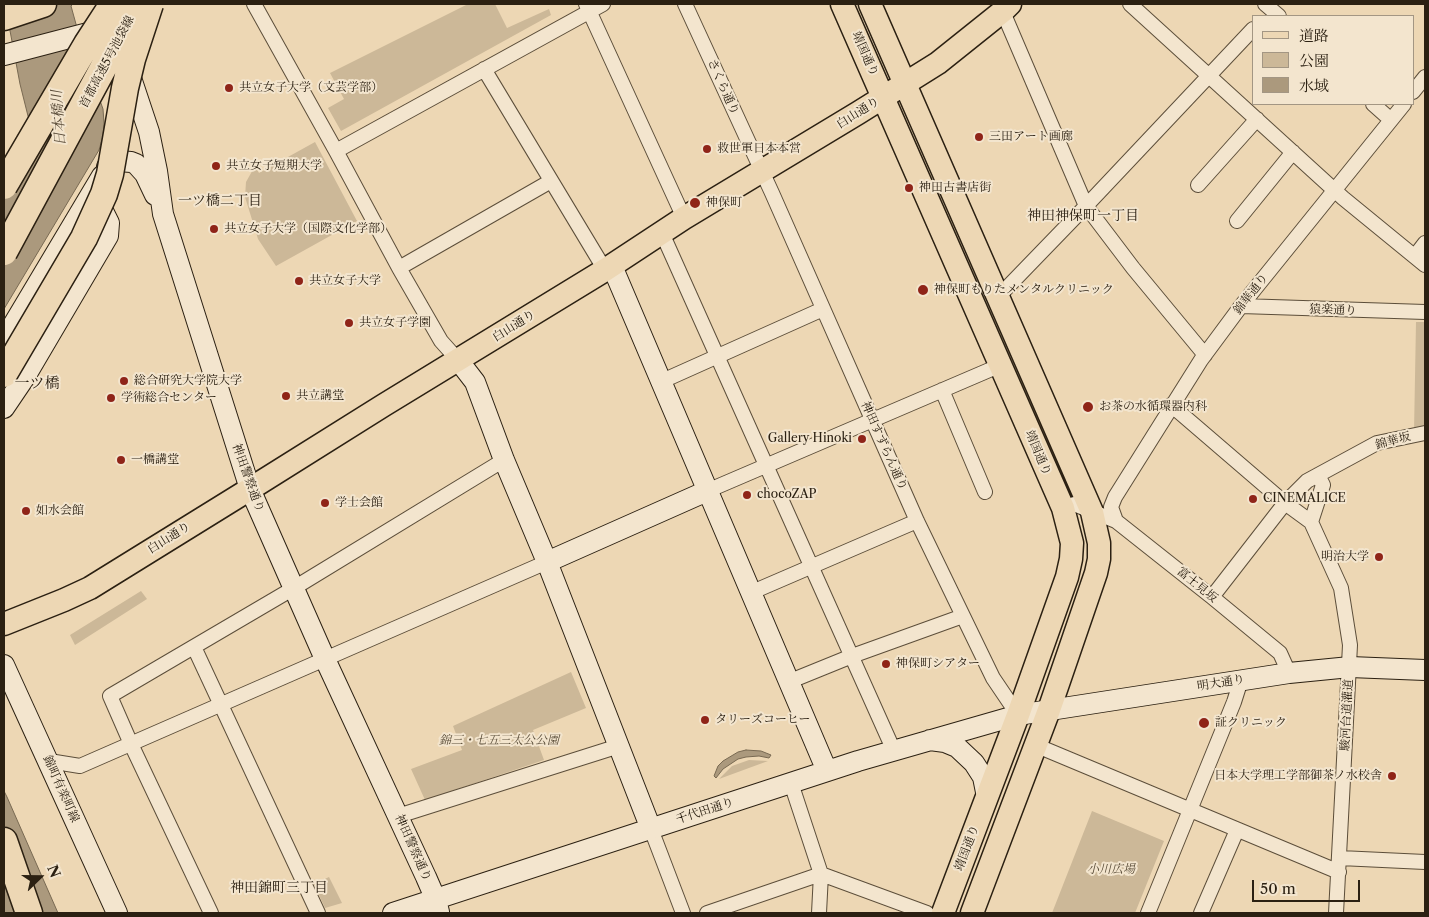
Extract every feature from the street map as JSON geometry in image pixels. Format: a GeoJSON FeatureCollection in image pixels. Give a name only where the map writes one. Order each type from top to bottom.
{"type":"FeatureCollection","features":[{"type":"Feature","properties":{"kind":"highway"},"geometry":{"type":"LineString","coordinates":[[4,17],[43,4]]}},
{"type":"Feature","properties":{"kind":"highway","name":"首都高速5号池袋線"},"geometry":{"type":"LineString","coordinates":[[4,252],[136,4]]}},
{"type":"Feature","properties":{"kind":"highway"},"geometry":{"type":"LineString","coordinates":[[4,374],[84,238],[104,194],[110,174],[132,59],[150,4]]}},
{"type":"Feature","properties":{"kind":"highway"},"geometry":{"type":"LineString","coordinates":[[4,186],[87,44],[114,10]]}},
{"type":"Feature","properties":{"kind":"highway","name":"首都高速5号池袋線"},"geometry":{"type":"LineString","coordinates":[[4,216],[114,10]]}},
{"type":"Feature","properties":{"kind":"highway"},"geometry":{"type":"LineString","coordinates":[[4,841],[29,913]]}},
{"type":"Feature","properties":{"kind":"highway"},"geometry":{"type":"LineString","coordinates":[[4,882],[15,913]]}},
{"type":"Feature","properties":{"kind":"main road","name":"靖国通り"},"geometry":{"type":"LineString","coordinates":[[842,4],[1063,508],[1072,543],[1069,568],[1018,715],[942,913]]}},
{"type":"Feature","properties":{"kind":"main road","name":"靖国通り"},"geometry":{"type":"LineString","coordinates":[[870,4],[1092,512],[1099,543],[1099,559],[1096,573],[1048,710],[972,913]]}},
{"type":"Feature","properties":{"kind":"main road","name":"白山通り"},"geometry":{"type":"LineString","coordinates":[[4,624],[90,588],[608,268],[684,218],[938,63],[1004,6]]}},
{"type":"Feature","properties":{"kind":"street"},"geometry":{"type":"LineString","coordinates":[[5,54],[92,32],[114,10],[136,4]]}},
{"type":"Feature","properties":{"kind":"street"},"geometry":{"type":"LineString","coordinates":[[254,4],[441,341],[476,382],[504,460],[547,562],[683,913]]}},
{"type":"Feature","properties":{"kind":"street"},"geometry":{"type":"LineString","coordinates":[[336,151],[484,69],[587,7],[603,4]]}},
{"type":"Feature","properties":{"kind":"street","name":"さくら通り"},"geometry":{"type":"LineString","coordinates":[[685,4],[762,171]]}},
{"type":"Feature","properties":{"kind":"street"},"geometry":{"type":"LineString","coordinates":[[1130,4],[1334,189],[1420,261],[1425,244]]}},
{"type":"Feature","properties":{"kind":"street"},"geometry":{"type":"LineString","coordinates":[[1004,6],[1086,206],[1133,268],[1205,355]]}},
{"type":"Feature","properties":{"kind":"street"},"geometry":{"type":"LineString","coordinates":[[587,7],[684,218]]}},
{"type":"Feature","properties":{"kind":"street","name":"神田警察通り"},"geometry":{"type":"LineString","coordinates":[[114,10],[153,150],[162,214],[250,489],[437,906]]}},
{"type":"Feature","properties":{"kind":"street"},"geometry":{"type":"LineString","coordinates":[[998,297],[1252,30]]}},
{"type":"Feature","properties":{"kind":"street"},"geometry":{"type":"LineString","coordinates":[[484,69],[551,181],[608,268],[660,382],[827,771]]}},
{"type":"Feature","properties":{"kind":"street"},"geometry":{"type":"LineString","coordinates":[[1414,91],[1425,77]]}},
{"type":"Feature","properties":{"kind":"street"},"geometry":{"type":"LineString","coordinates":[[4,340],[128,129],[135,87]]}},
{"type":"Feature","properties":{"kind":"street"},"geometry":{"type":"LineString","coordinates":[[1374,105],[1391,120]]}},
{"type":"Feature","properties":{"kind":"street","name":"錦華通り"},"geometry":{"type":"LineString","coordinates":[[1092,512],[1115,497],[1171,405],[1241,306],[1403,105]]}},
{"type":"Feature","properties":{"kind":"street"},"geometry":{"type":"LineString","coordinates":[[1198,185],[1257,119]]}},
{"type":"Feature","properties":{"kind":"street"},"geometry":{"type":"LineString","coordinates":[[1237,221],[1293,152]]}},
{"type":"Feature","properties":{"kind":"street"},"geometry":{"type":"LineString","coordinates":[[107,167],[119,161],[136,164],[145,174],[162,214]]}},
{"type":"Feature","properties":{"kind":"street","name":"神田すずらん通り"},"geometry":{"type":"LineString","coordinates":[[762,171],[917,522],[992,678],[1018,715]]}},
{"type":"Feature","properties":{"kind":"street"},"geometry":{"type":"LineString","coordinates":[[399,268],[551,181]]}},
{"type":"Feature","properties":{"kind":"street"},"geometry":{"type":"LineString","coordinates":[[4,408],[25,377],[108,236],[109,223],[104,213],[96,207],[81,208]]}},
{"type":"Feature","properties":{"kind":"street"},"geometry":{"type":"LineString","coordinates":[[662,232],[894,751]]}},
{"type":"Feature","properties":{"kind":"street","name":"猿楽通り"},"geometry":{"type":"LineString","coordinates":[[1241,306],[1425,312]]}},
{"type":"Feature","properties":{"kind":"street"},"geometry":{"type":"LineString","coordinates":[[660,382],[823,310]]}},
{"type":"Feature","properties":{"kind":"street"},"geometry":{"type":"LineString","coordinates":[[49,761],[80,766],[1001,365]]}},
{"type":"Feature","properties":{"kind":"street"},"geometry":{"type":"LineString","coordinates":[[942,390],[986,492]]}},
{"type":"Feature","properties":{"kind":"street"},"geometry":{"type":"LineString","coordinates":[[1171,405],[1285,504],[1311,522],[1323,486],[1318,475]]}},
{"type":"Feature","properties":{"kind":"street","name":"錦華坂"},"geometry":{"type":"LineString","coordinates":[[1212,597],[1285,504],[1307,481],[1377,444],[1425,433]]}},
{"type":"Feature","properties":{"kind":"street"},"geometry":{"type":"LineString","coordinates":[[211,913],[110,696],[294,588],[504,460]]}},
{"type":"Feature","properties":{"kind":"street"},"geometry":{"type":"LineString","coordinates":[[1115,497],[1111,507],[1116,521]]}},
{"type":"Feature","properties":{"kind":"street","name":"富士見坂"},"geometry":{"type":"LineString","coordinates":[[1063,508],[1074,504],[1116,521],[1280,653],[1289,672]]}},
{"type":"Feature","properties":{"kind":"street"},"geometry":{"type":"LineString","coordinates":[[750,593],[917,522]]}},
{"type":"Feature","properties":{"kind":"street","name":"駿河台道灌道"},"geometry":{"type":"LineString","coordinates":[[1311,522],[1341,588],[1350,645],[1335,913]]}},
{"type":"Feature","properties":{"kind":"street"},"geometry":{"type":"LineString","coordinates":[[788,682],[852,656],[963,616]]}},
{"type":"Feature","properties":{"kind":"street"},"geometry":{"type":"LineString","coordinates":[[194,647],[318,913]]}},
{"type":"Feature","properties":{"kind":"street","name":"錦町有楽町線"},"geometry":{"type":"LineString","coordinates":[[4,666],[117,913]]}},
{"type":"Feature","properties":{"kind":"street","name":"明大通り"},"geometry":{"type":"LineString","coordinates":[[1018,715],[1289,672],[1350,667],[1425,670]]}},
{"type":"Feature","properties":{"kind":"street"},"geometry":{"type":"LineString","coordinates":[[1148,913],[1242,680]]}},
{"type":"Feature","properties":{"kind":"street","name":"千代田通り"},"geometry":{"type":"LineString","coordinates":[[393,913],[437,906],[790,782],[1018,715]]}},
{"type":"Feature","properties":{"kind":"street"},"geometry":{"type":"LineString","coordinates":[[930,740],[945,742],[957,747],[974,763],[983,777],[987,796]]}},
{"type":"Feature","properties":{"kind":"street"},"geometry":{"type":"LineString","coordinates":[[1035,745],[1237,830],[1339,865],[1425,862]]}},
{"type":"Feature","properties":{"kind":"street"},"geometry":{"type":"LineString","coordinates":[[398,816],[619,746]]}},
{"type":"Feature","properties":{"kind":"street"},"geometry":{"type":"LineString","coordinates":[[790,782],[820,874],[819,913]]}},
{"type":"Feature","properties":{"kind":"street"},"geometry":{"type":"LineString","coordinates":[[1201,913],[1237,830]]}},
{"type":"Feature","properties":{"kind":"street"},"geometry":{"type":"LineString","coordinates":[[707,913],[820,874],[927,913]]}},
{"type":"Feature","properties":{"kind":"green space"},"geometry":{"type":"Polygon","coordinates":[[[468,4],[495,4],[507,28],[549,9],[551,15],[341,131],[328,108],[344,99],[330,73],[468,4]]]}},
{"type":"Feature","properties":{"kind":"green space"},"geometry":{"type":"Polygon","coordinates":[[[315,142],[357,221],[276,266],[258,239],[245,197],[246,182],[255,166],[259,173],[315,142]]]}},
{"type":"Feature","properties":{"kind":"green space"},"geometry":{"type":"Polygon","coordinates":[[[995,318],[1063,470],[1060,471],[995,318]]]}},
{"type":"Feature","properties":{"kind":"green space"},"geometry":{"type":"Polygon","coordinates":[[[1416,322],[1425,322],[1425,430],[1414,432],[1416,322]]]}},
{"type":"Feature","properties":{"kind":"green space"},"geometry":{"type":"Polygon","coordinates":[[[141,591],[147,599],[75,645],[70,635],[141,591]]]}},
{"type":"Feature","properties":{"kind":"green space","name":"錦三・七五三太公公園"},"geometry":{"type":"Polygon","coordinates":[[[571,672],[586,708],[533,730],[544,760],[425,800],[411,769],[462,750],[453,726],[571,672]]]}},
{"type":"Feature","properties":{"kind":"green space"},"geometry":{"type":"Polygon","coordinates":[[[749,760],[768,761],[719,779],[732,766],[749,760]]]}},
{"type":"Feature","properties":{"kind":"green space","name":"小川広場"},"geometry":{"type":"Polygon","coordinates":[[[1092,811],[1164,841],[1135,913],[1052,913],[1092,811]]]}},
{"type":"Feature","properties":{"kind":"green space"},"geometry":{"type":"Polygon","coordinates":[[[329,877],[342,903],[325,908],[314,884],[329,877]]]}},
{"type":"Feature","properties":{"kind":"water","name":"日本橋川"},"geometry":{"type":"Polygon","coordinates":[[[5,4],[73,4],[71,6],[87,64],[103,109],[104,123],[99,150],[4,309],[4,171],[30,124],[20,84],[5,4]]]}},
{"type":"Feature","properties":{"kind":"water"},"geometry":{"type":"Polygon","coordinates":[[[746,750],[761,751],[771,755],[769,758],[759,756],[738,759],[723,769],[716,778],[714,776],[718,766],[723,761],[738,752],[746,750]]]}},
{"type":"Feature","properties":{"kind":"water"},"geometry":{"type":"Polygon","coordinates":[[[4,791],[7,797],[58,913],[4,913],[4,791]]]}},
{"type":"Feature","properties":{"kind":"place","name":"共立女子大学（文芸学部）"},"geometry":{"type":"Point","coordinates":[229,88]}},
{"type":"Feature","properties":{"kind":"place","name":"三田アート画廊"},"geometry":{"type":"Point","coordinates":[979,137]}},
{"type":"Feature","properties":{"kind":"place","name":"救世軍日本本営"},"geometry":{"type":"Point","coordinates":[707,149]}},
{"type":"Feature","properties":{"kind":"place","name":"共立女子短期大学"},"geometry":{"type":"Point","coordinates":[216,166]}},
{"type":"Feature","properties":{"kind":"place","name":"神田古書店街"},"geometry":{"type":"Point","coordinates":[909,188]}},
{"type":"Feature","properties":{"kind":"place","name":"神保町"},"geometry":{"type":"Point","coordinates":[695,203]}},
{"type":"Feature","properties":{"kind":"place","name":"共立女子大学（国際文化学部）"},"geometry":{"type":"Point","coordinates":[214,229]}},
{"type":"Feature","properties":{"kind":"place","name":"共立女子大学"},"geometry":{"type":"Point","coordinates":[299,281]}},
{"type":"Feature","properties":{"kind":"place","name":"神保町もりたメンタルクリニック"},"geometry":{"type":"Point","coordinates":[923,290]}},
{"type":"Feature","properties":{"kind":"place","name":"共立女子学園"},"geometry":{"type":"Point","coordinates":[349,323]}},
{"type":"Feature","properties":{"kind":"place","name":"総合研究大学院大学"},"geometry":{"type":"Point","coordinates":[124,381]}},
{"type":"Feature","properties":{"kind":"place","name":"共立講堂"},"geometry":{"type":"Point","coordinates":[286,396]}},
{"type":"Feature","properties":{"kind":"place","name":"学術総合センター"},"geometry":{"type":"Point","coordinates":[111,398]}},
{"type":"Feature","properties":{"kind":"place","name":"お茶の水循環器内科"},"geometry":{"type":"Point","coordinates":[1088,407]}},
{"type":"Feature","properties":{"kind":"place","name":"Gallery Hinoki"},"geometry":{"type":"Point","coordinates":[862,439]}},
{"type":"Feature","properties":{"kind":"place","name":"一橋講堂"},"geometry":{"type":"Point","coordinates":[121,460]}},
{"type":"Feature","properties":{"kind":"place","name":"chocoZAP"},"geometry":{"type":"Point","coordinates":[747,495]}},
{"type":"Feature","properties":{"kind":"place","name":"CINEMALICE"},"geometry":{"type":"Point","coordinates":[1253,499]}},
{"type":"Feature","properties":{"kind":"place","name":"学士会館"},"geometry":{"type":"Point","coordinates":[325,503]}},
{"type":"Feature","properties":{"kind":"place","name":"如水会館"},"geometry":{"type":"Point","coordinates":[26,511]}},
{"type":"Feature","properties":{"kind":"place","name":"明治大学"},"geometry":{"type":"Point","coordinates":[1379,557]}},
{"type":"Feature","properties":{"kind":"place","name":"神保町シアター"},"geometry":{"type":"Point","coordinates":[886,664]}},
{"type":"Feature","properties":{"kind":"place","name":"タリーズコーヒー"},"geometry":{"type":"Point","coordinates":[705,720]}},
{"type":"Feature","properties":{"kind":"place","name":"証クリニック"},"geometry":{"type":"Point","coordinates":[1204,723]}},
{"type":"Feature","properties":{"kind":"place","name":"日本大学理工学部御茶ノ水校舎"},"geometry":{"type":"Point","coordinates":[1392,776]}},
{"type":"Feature","properties":{"kind":"district","name":"一ツ橋二丁目"},"geometry":{"type":"Point","coordinates":[220,201]}},
{"type":"Feature","properties":{"kind":"district","name":"神田神保町一丁目"},"geometry":{"type":"Point","coordinates":[1083,216]}},
{"type":"Feature","properties":{"kind":"district","name":"一ツ橋"},"geometry":{"type":"Point","coordinates":[37,384]}},
{"type":"Feature","properties":{"kind":"district","name":"神田錦町三丁目"},"geometry":{"type":"Point","coordinates":[279,888]}}]}
